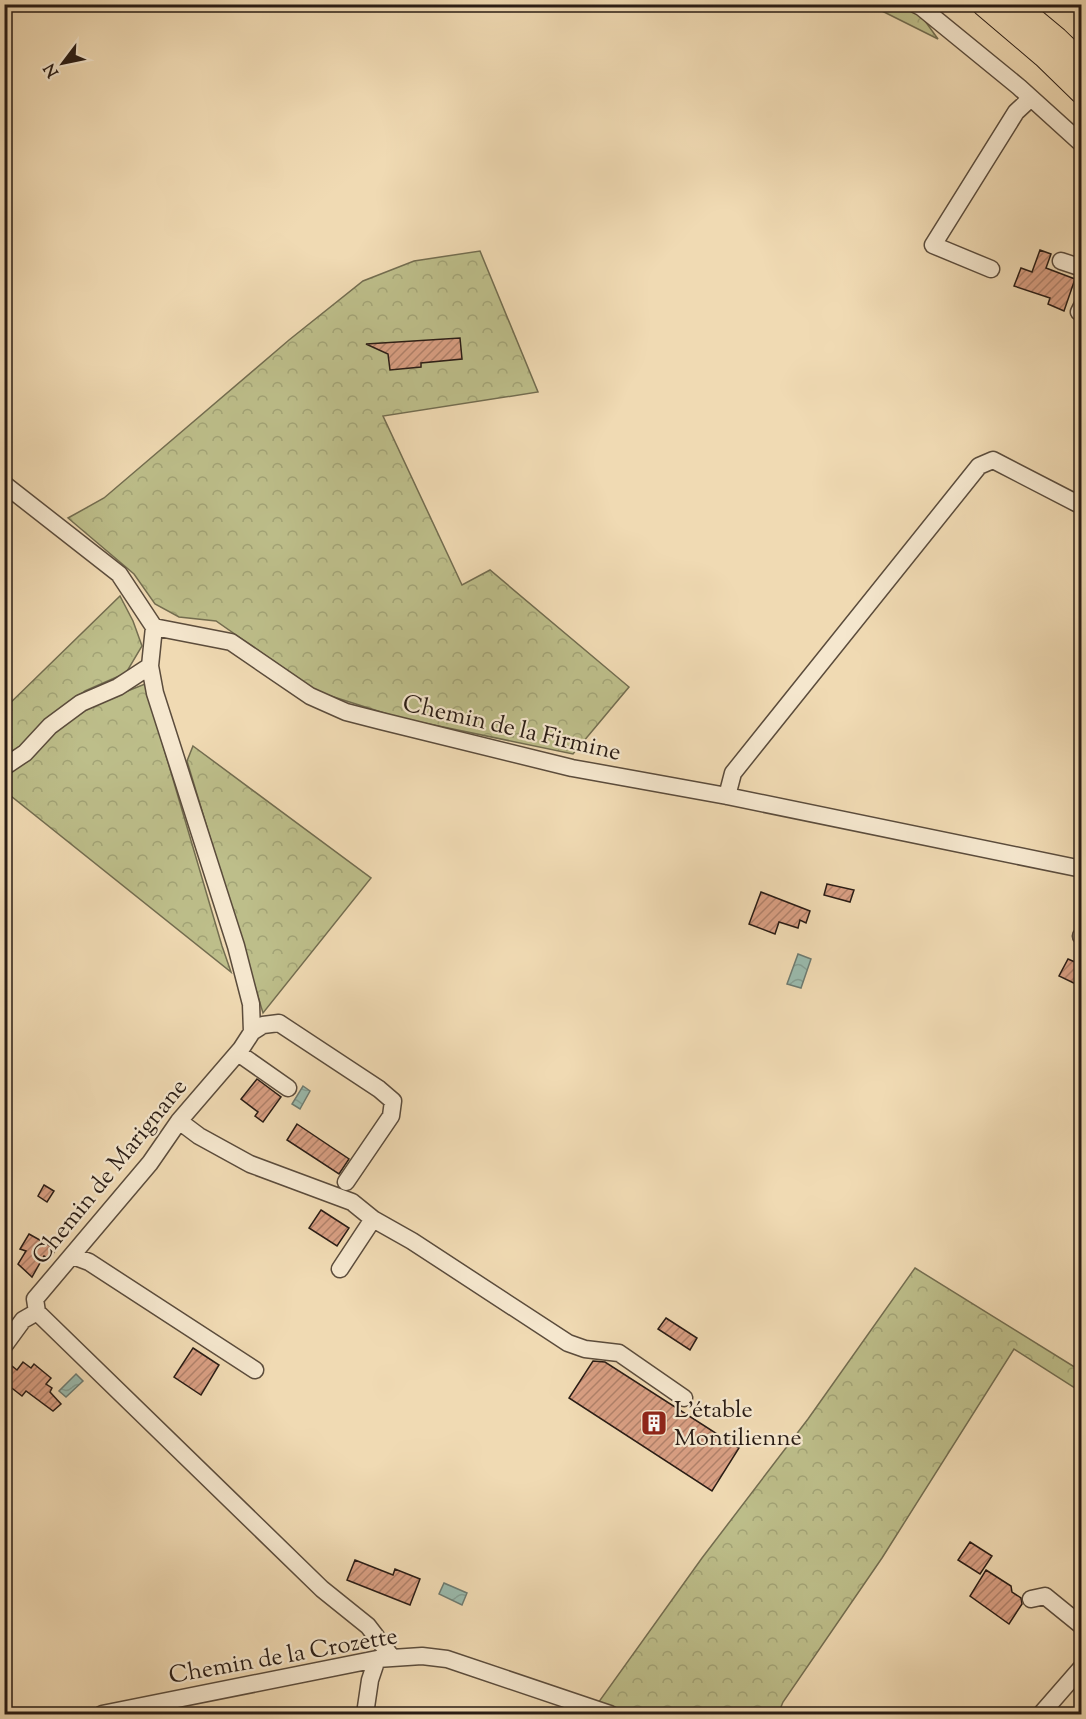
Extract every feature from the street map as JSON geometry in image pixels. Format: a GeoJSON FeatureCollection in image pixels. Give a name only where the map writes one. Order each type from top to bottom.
{"type":"FeatureCollection","features":[{"type":"Feature","properties":{"kind":"highway"},"geometry":{"type":"LineString","coordinates":[[984,4],[1044,55],[1082,92]]}},
{"type":"Feature","properties":{"kind":"highway"},"geometry":{"type":"LineString","coordinates":[[1014,4],[1082,64]]}},
{"type":"Feature","properties":{"kind":"street"},"geometry":{"type":"LineString","coordinates":[[915,4],[1031,98],[1082,144]]}},
{"type":"Feature","properties":{"kind":"street"},"geometry":{"type":"LineString","coordinates":[[991,269],[933,245],[1016,112],[1031,98]]}},
{"type":"Feature","properties":{"kind":"street"},"geometry":{"type":"LineString","coordinates":[[1061,261],[1082,268]]}},
{"type":"Feature","properties":{"kind":"street"},"geometry":{"type":"LineString","coordinates":[[1082,306],[1079,312],[1082,313]]}},
{"type":"Feature","properties":{"kind":"street"},"geometry":{"type":"LineString","coordinates":[[727,796],[733,773],[979,466],[993,460],[1082,506]]}},
{"type":"Feature","properties":{"kind":"street"},"geometry":{"type":"LineString","coordinates":[[4,484],[119,574],[154,627],[150,666],[155,693],[236,946],[251,1004],[252,1032]]}},
{"type":"Feature","properties":{"kind":"street","name":"Chemin de la Firmine"},"geometry":{"type":"LineString","coordinates":[[154,627],[231,642],[310,696],[346,712],[572,768],[727,796],[1082,869]]}},
{"type":"Feature","properties":{"kind":"street"},"geometry":{"type":"LineString","coordinates":[[4,767],[25,753],[50,726],[81,703],[118,687],[150,666]]}},
{"type":"Feature","properties":{"kind":"street"},"geometry":{"type":"LineString","coordinates":[[252,1032],[263,1025],[279,1023],[379,1089],[393,1101],[391,1116],[346,1182]]}},
{"type":"Feature","properties":{"kind":"street","name":"Chemin de Marignane"},"geometry":{"type":"LineString","coordinates":[[37,1312],[35,1299],[150,1162],[179,1121],[238,1053],[252,1032]]}},
{"type":"Feature","properties":{"kind":"street"},"geometry":{"type":"LineString","coordinates":[[238,1053],[288,1088]]}},
{"type":"Feature","properties":{"kind":"street"},"geometry":{"type":"LineString","coordinates":[[179,1121],[199,1136],[250,1164],[352,1202],[373,1219],[412,1241],[568,1342],[585,1349],[619,1353],[684,1398]]}},
{"type":"Feature","properties":{"kind":"street"},"geometry":{"type":"LineString","coordinates":[[340,1269],[373,1219]]}},
{"type":"Feature","properties":{"kind":"street"},"geometry":{"type":"LineString","coordinates":[[73,1256],[89,1262],[255,1370]]}},
{"type":"Feature","properties":{"kind":"street"},"geometry":{"type":"LineString","coordinates":[[4,1347],[23,1320],[37,1312],[322,1589],[368,1626],[384,1658],[370,1680],[365,1714]]}},
{"type":"Feature","properties":{"kind":"street"},"geometry":{"type":"LineString","coordinates":[[1031,1599],[1045,1596],[1082,1626]]}},
{"type":"Feature","properties":{"kind":"street","name":"Chemin de la Crozette"},"geometry":{"type":"LineString","coordinates":[[102,1714],[384,1658],[422,1656],[447,1659],[610,1714]]}},
{"type":"Feature","properties":{"kind":"street"},"geometry":{"type":"LineString","coordinates":[[1041,1714],[1082,1667]]}},
{"type":"Feature","properties":{"kind":"green space"},"geometry":{"type":"Polygon","coordinates":[[[870,5],[899,5],[920,14],[938,39],[870,5]]]}},
{"type":"Feature","properties":{"kind":"green space"},"geometry":{"type":"Polygon","coordinates":[[[480,251],[538,392],[383,416],[462,585],[490,570],[629,687],[573,754],[400,718],[318,692],[216,621],[179,617],[155,604],[134,574],[68,518],[104,498],[289,340],[363,281],[414,261],[480,251]]]}},
{"type":"Feature","properties":{"kind":"green space"},"geometry":{"type":"Polygon","coordinates":[[[120,596],[133,621],[142,646],[126,673],[85,691],[54,715],[5,761],[5,708],[120,596]]]}},
{"type":"Feature","properties":{"kind":"green space"},"geometry":{"type":"Polygon","coordinates":[[[145,684],[231,972],[11,796],[4,775],[54,732],[95,704],[145,684]]]}},
{"type":"Feature","properties":{"kind":"green space"},"geometry":{"type":"Polygon","coordinates":[[[193,746],[371,878],[263,1013],[187,761],[193,746]]]}},
{"type":"Feature","properties":{"kind":"green space"},"geometry":{"type":"Polygon","coordinates":[[[915,1268],[1081,1371],[1081,1392],[1014,1349],[882,1558],[783,1702],[778,1714],[633,1714],[598,1703],[702,1558],[808,1419],[915,1268]]]}},
{"type":"Feature","properties":{"kind":"water"},"geometry":{"type":"Polygon","coordinates":[[[798,954],[811,959],[801,988],[787,984],[798,954]]]}},
{"type":"Feature","properties":{"kind":"water"},"geometry":{"type":"Polygon","coordinates":[[[303,1086],[310,1091],[300,1109],[292,1104],[303,1086]]]}},
{"type":"Feature","properties":{"kind":"water"},"geometry":{"type":"Polygon","coordinates":[[[76,1374],[83,1381],[66,1397],[59,1391],[76,1374]]]}},
{"type":"Feature","properties":{"kind":"water"},"geometry":{"type":"Polygon","coordinates":[[[444,1583],[467,1593],[462,1605],[439,1594],[444,1583]]]}},
{"type":"Feature","properties":{"kind":"building"},"geometry":{"type":"Polygon","coordinates":[[[1040,250],[1051,254],[1046,268],[1075,279],[1064,311],[1048,304],[1050,298],[1014,286],[1021,268],[1032,272],[1040,250]]]}},
{"type":"Feature","properties":{"kind":"building"},"geometry":{"type":"Polygon","coordinates":[[[460,338],[462,359],[421,363],[421,367],[390,370],[388,354],[366,344],[460,338]]]}},
{"type":"Feature","properties":{"kind":"building"},"geometry":{"type":"Polygon","coordinates":[[[827,884],[854,890],[850,902],[824,895],[827,884]]]}},
{"type":"Feature","properties":{"kind":"building"},"geometry":{"type":"Polygon","coordinates":[[[761,892],[810,911],[806,923],[800,920],[798,928],[779,922],[775,934],[749,924],[761,892]]]}},
{"type":"Feature","properties":{"kind":"building"},"geometry":{"type":"Polygon","coordinates":[[[1068,959],[1082,965],[1082,987],[1059,976],[1068,959]]]}},
{"type":"Feature","properties":{"kind":"building"},"geometry":{"type":"Polygon","coordinates":[[[257,1079],[281,1097],[263,1122],[255,1116],[258,1112],[241,1099],[257,1079]]]}},
{"type":"Feature","properties":{"kind":"building"},"geometry":{"type":"Polygon","coordinates":[[[297,1124],[349,1159],[339,1174],[287,1140],[297,1124]]]}},
{"type":"Feature","properties":{"kind":"building"},"geometry":{"type":"Polygon","coordinates":[[[44,1185],[54,1191],[47,1202],[38,1196],[44,1185]]]}},
{"type":"Feature","properties":{"kind":"building"},"geometry":{"type":"Polygon","coordinates":[[[321,1210],[349,1228],[337,1246],[309,1228],[321,1210]]]}},
{"type":"Feature","properties":{"kind":"building"},"geometry":{"type":"Polygon","coordinates":[[[29,1234],[56,1249],[50,1259],[44,1256],[32,1277],[18,1264],[26,1251],[20,1249],[29,1234]]]}},
{"type":"Feature","properties":{"kind":"building"},"geometry":{"type":"Polygon","coordinates":[[[666,1318],[697,1338],[690,1350],[658,1329],[666,1318]]]}},
{"type":"Feature","properties":{"kind":"building"},"geometry":{"type":"Polygon","coordinates":[[[193,1348],[219,1365],[201,1395],[174,1377],[193,1348]]]}},
{"type":"Feature","properties":{"kind":"building","name":"L'étable Montilienne"},"geometry":{"type":"Polygon","coordinates":[[[593,1361],[605,1362],[739,1448],[712,1491],[569,1398],[593,1361]]]}},
{"type":"Feature","properties":{"kind":"building"},"geometry":{"type":"Polygon","coordinates":[[[23,1362],[31,1368],[34,1364],[51,1378],[46,1384],[52,1388],[50,1392],[61,1404],[53,1411],[26,1391],[22,1396],[4,1382],[4,1376],[12,1366],[17,1370],[23,1362]]]}},
{"type":"Feature","properties":{"kind":"building"},"geometry":{"type":"Polygon","coordinates":[[[970,1542],[992,1556],[980,1574],[958,1560],[970,1542]]]}},
{"type":"Feature","properties":{"kind":"building"},"geometry":{"type":"Polygon","coordinates":[[[355,1560],[393,1575],[395,1569],[420,1579],[410,1605],[347,1580],[355,1560]]]}},
{"type":"Feature","properties":{"kind":"building"},"geometry":{"type":"Polygon","coordinates":[[[986,1570],[1011,1586],[1012,1592],[1021,1598],[1022,1604],[1009,1624],[970,1596],[986,1570]]]}},
{"type":"Feature","properties":{"kind":"place","name":"L'étable Montilienne"},"geometry":{"type":"Point","coordinates":[654,1423]}}]}
